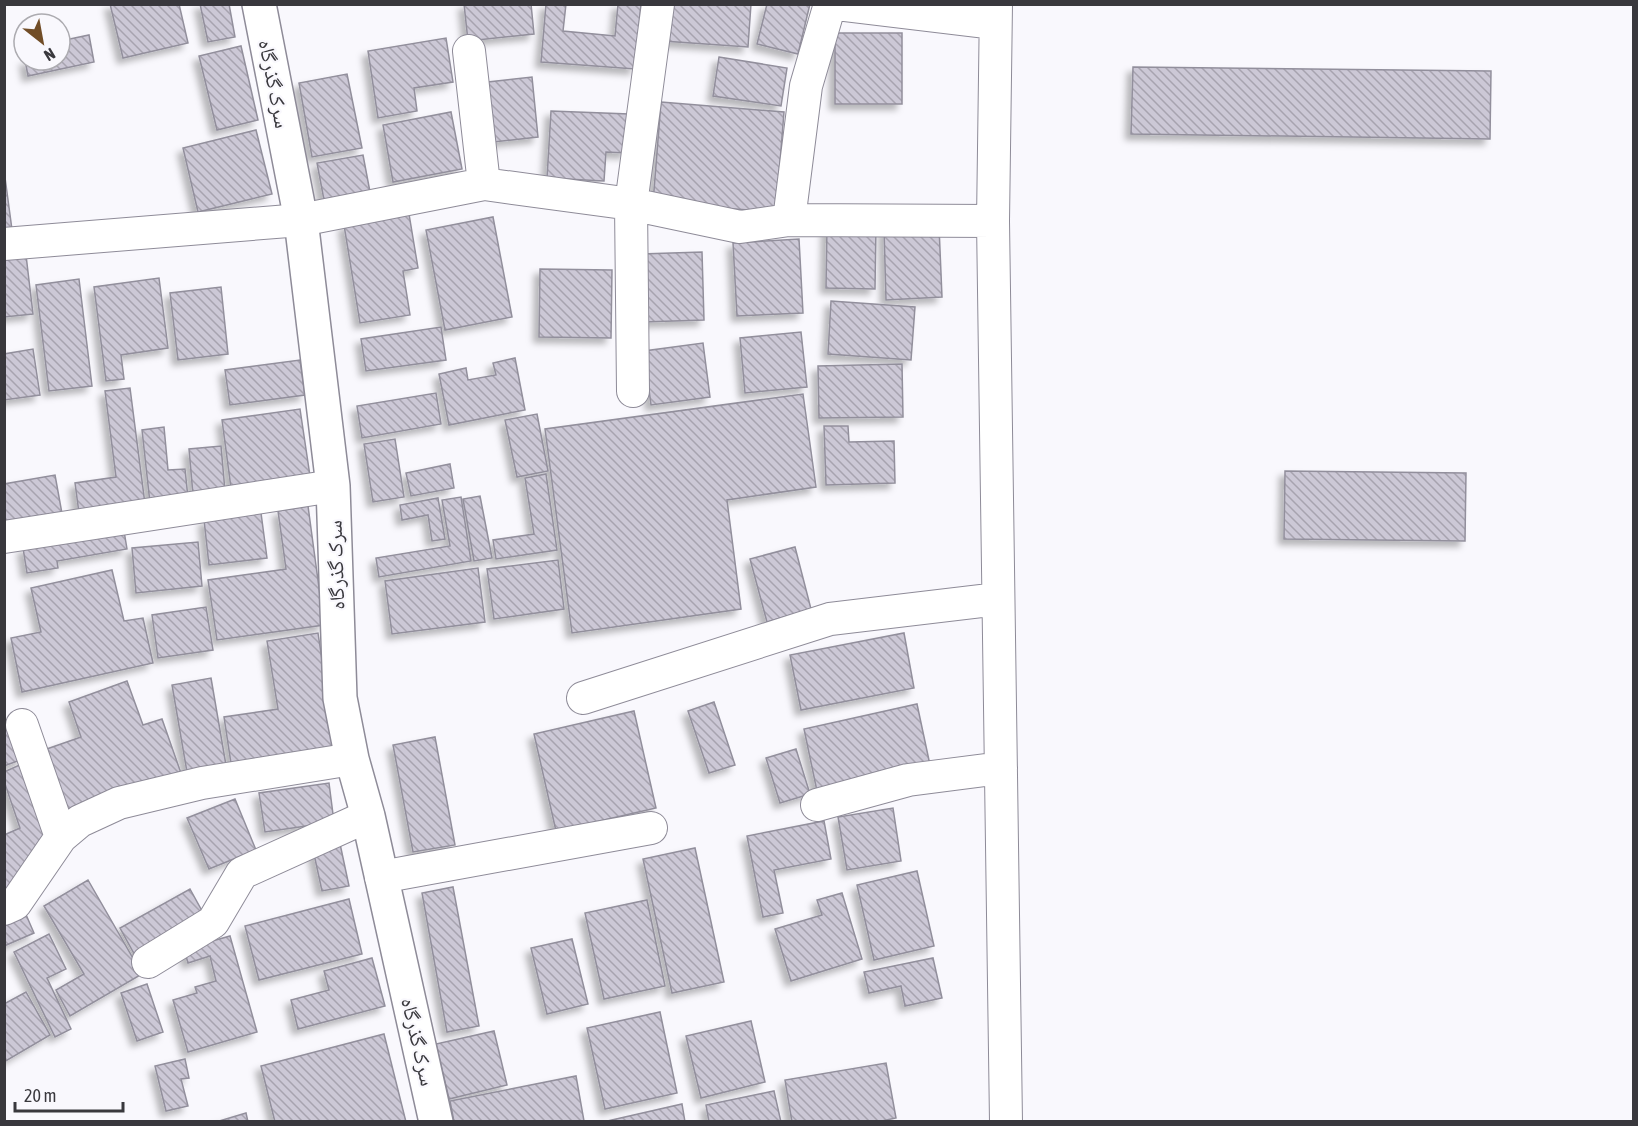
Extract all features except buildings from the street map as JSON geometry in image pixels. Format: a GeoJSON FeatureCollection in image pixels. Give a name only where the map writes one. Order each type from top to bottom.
{"type":"FeatureCollection","features":[{"type":"Feature","properties":{"kind":"street","name":"سرک گذرگاه"},"geometry":{"type":"LineString","coordinates":[[259,4],[301,220],[333,486],[340,698],[436,1122]]}},
{"type":"Feature","properties":{"kind":"street"},"geometry":{"type":"LineString","coordinates":[[633,391],[631,204],[658,4]]}},
{"type":"Feature","properties":{"kind":"street"},"geometry":{"type":"LineString","coordinates":[[789,220],[806,86],[830,4]]}},
{"type":"Feature","properties":{"kind":"street"},"geometry":{"type":"LineString","coordinates":[[837,4],[995,14],[993,221],[1006,1122]]}},
{"type":"Feature","properties":{"kind":"street"},"geometry":{"type":"LineString","coordinates":[[469,51],[484,184]]}},
{"type":"Feature","properties":{"kind":"street"},"geometry":{"type":"LineString","coordinates":[[4,244],[301,220],[484,184],[631,204],[740,227],[789,220],[993,221]]}},
{"type":"Feature","properties":{"kind":"street"},"geometry":{"type":"LineString","coordinates":[[4,537],[333,486]]}},
{"type":"Feature","properties":{"kind":"street"},"geometry":{"type":"LineString","coordinates":[[583,698],[830,619],[998,599]]}},
{"type":"Feature","properties":{"kind":"street"},"geometry":{"type":"LineString","coordinates":[[22,725],[62,837]]}},
{"type":"Feature","properties":{"kind":"street"},"geometry":{"type":"LineString","coordinates":[[4,909],[15,904],[62,837],[80,821],[119,803],[202,783],[352,759]]}},
{"type":"Feature","properties":{"kind":"street"},"geometry":{"type":"LineString","coordinates":[[817,806],[908,780],[1000,768]]}},
{"type":"Feature","properties":{"kind":"street"},"geometry":{"type":"LineString","coordinates":[[148,962],[213,922],[242,873],[368,816]]}},
{"type":"Feature","properties":{"kind":"street"},"geometry":{"type":"LineString","coordinates":[[381,878],[651,828]]}}]}
